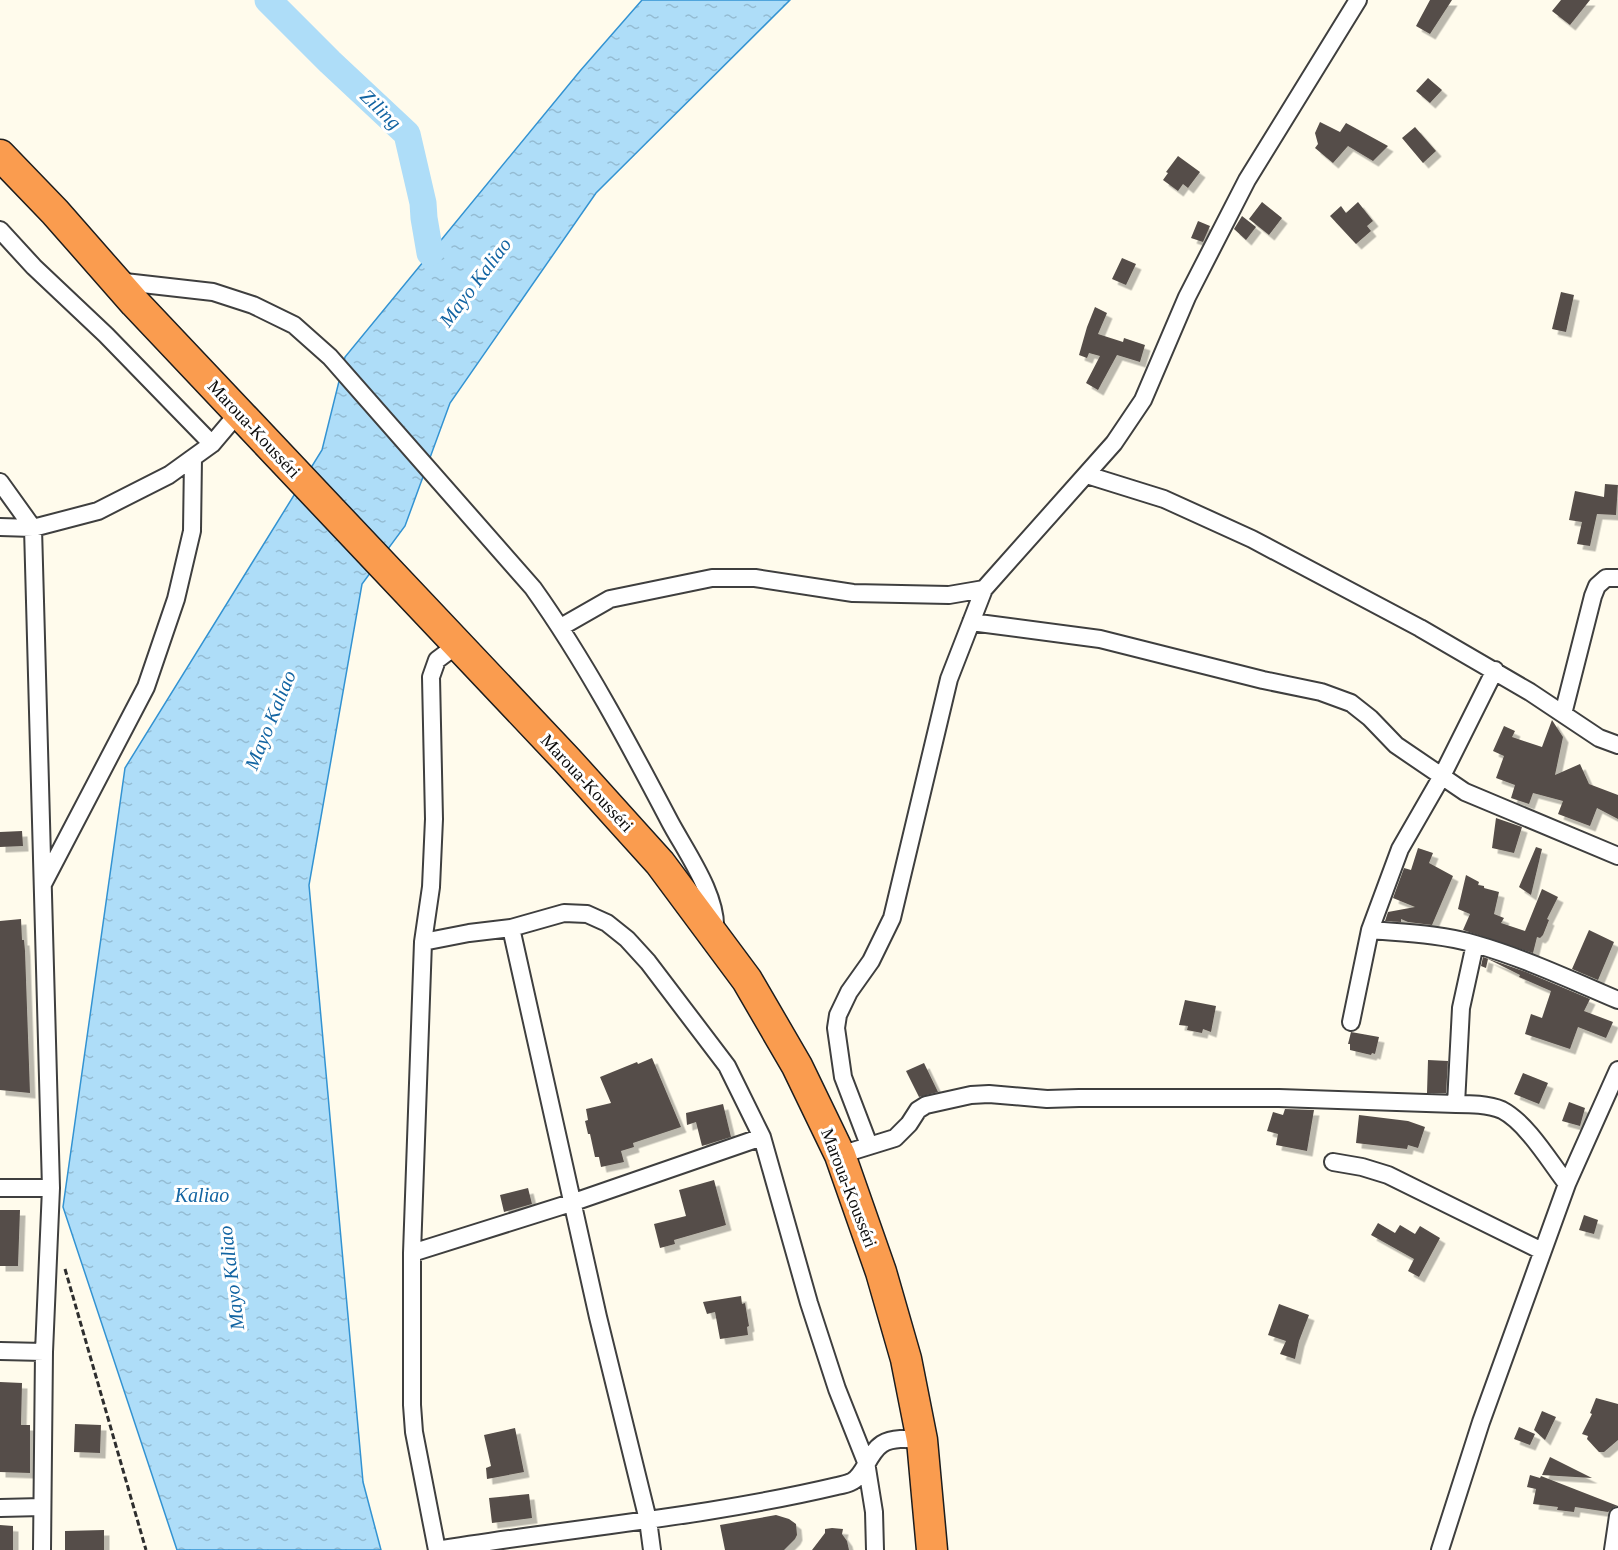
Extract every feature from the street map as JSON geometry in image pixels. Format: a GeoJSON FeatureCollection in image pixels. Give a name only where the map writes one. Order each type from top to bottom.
{"type":"FeatureCollection","features":[{"type":"Feature","properties":{"kind":"highway","name":"Maroua-Kousséri"},"geometry":{"type":"LineString","coordinates":[[0,155],[567,760],[660,863],[747,980],[798,1066],[840,1155],[881,1272],[906,1359],[922,1440],[932,1550]]}},
{"type":"Feature","properties":{"kind":"street"},"geometry":{"type":"LineString","coordinates":[[869,1145],[843,1077],[836,1028],[838,1015],[849,992],[871,961],[892,918],[949,679],[984,589],[1114,443],[1143,400],[1187,297],[1247,180],[1358,0]]}},
{"type":"Feature","properties":{"kind":"street"},"geometry":{"type":"LineString","coordinates":[[0,230],[34,267],[106,335],[212,444]]}},
{"type":"Feature","properties":{"kind":"street"},"geometry":{"type":"LineString","coordinates":[[116,281],[213,292],[253,305],[294,325],[330,357],[533,588],[561,627],[707,892],[716,922],[715,938]]}},
{"type":"Feature","properties":{"kind":"street"},"geometry":{"type":"LineString","coordinates":[[0,527],[33,528],[98,511],[169,475],[212,444],[239,412]]}},
{"type":"Feature","properties":{"kind":"street"},"geometry":{"type":"LineString","coordinates":[[42,886],[146,687],[176,599],[192,531],[193,458]]}},
{"type":"Feature","properties":{"kind":"street"},"geometry":{"type":"LineString","coordinates":[[1087,475],[1164,499],[1252,539],[1358,593],[1495,670],[1599,738],[1618,745]]}},
{"type":"Feature","properties":{"kind":"street"},"geometry":{"type":"LineString","coordinates":[[0,482],[33,528],[51,1188],[44,1352],[42,1550]]}},
{"type":"Feature","properties":{"kind":"street"},"geometry":{"type":"LineString","coordinates":[[561,627],[610,599],[712,578],[755,578],[853,593],[949,595],[984,589]]}},
{"type":"Feature","properties":{"kind":"street"},"geometry":{"type":"LineString","coordinates":[[1563,714],[1597,586],[1606,578],[1618,578]]}},
{"type":"Feature","properties":{"kind":"street"},"geometry":{"type":"LineString","coordinates":[[971,622],[1100,639],[1263,680],[1321,692],[1352,703],[1370,718],[1396,746],[1465,792],[1618,856]]}},
{"type":"Feature","properties":{"kind":"street"},"geometry":{"type":"LineString","coordinates":[[457,645],[437,660],[431,677],[434,819],[431,887],[423,942],[412,1253],[414,1432],[437,1550],[747,1505],[852,1482],[882,1444],[899,1439],[922,1440]]}},
{"type":"Feature","properties":{"kind":"street"},"geometry":{"type":"LineString","coordinates":[[1351,1022],[1370,930],[1400,849],[1442,776],[1495,670]]}},
{"type":"Feature","properties":{"kind":"street"},"geometry":{"type":"LineString","coordinates":[[423,942],[511,928],[564,913],[587,914],[607,923],[627,939],[648,962],[727,1066],[762,1137],[813,1314],[837,1389],[866,1462],[874,1512],[875,1550]]}},
{"type":"Feature","properties":{"kind":"street"},"geometry":{"type":"LineString","coordinates":[[511,928],[598,1317],[648,1520],[652,1550]]}},
{"type":"Feature","properties":{"kind":"street"},"geometry":{"type":"LineString","coordinates":[[1370,930],[1436,935],[1475,944],[1618,1000]]}},
{"type":"Feature","properties":{"kind":"street"},"geometry":{"type":"LineString","coordinates":[[1456,1104],[1461,1008],[1475,944]]}},
{"type":"Feature","properties":{"kind":"street"},"geometry":{"type":"LineString","coordinates":[[1440,1550],[1481,1422],[1542,1251],[1567,1184],[1618,1071]]}},
{"type":"Feature","properties":{"kind":"street"},"geometry":{"type":"LineString","coordinates":[[840,1155],[895,1138],[909,1125],[918,1110],[926,1105],[971,1095],[988,1094],[1047,1099],[1279,1098],[1456,1104],[1478,1105],[1501,1110],[1520,1123],[1567,1184]]}},
{"type":"Feature","properties":{"kind":"street"},"geometry":{"type":"LineString","coordinates":[[412,1253],[573,1202],[762,1137]]}},
{"type":"Feature","properties":{"kind":"street"},"geometry":{"type":"LineString","coordinates":[[1333,1162],[1362,1167],[1388,1175],[1542,1251]]}},
{"type":"Feature","properties":{"kind":"street"},"geometry":{"type":"LineString","coordinates":[[0,1188],[51,1188]]}},
{"type":"Feature","properties":{"kind":"street"},"geometry":{"type":"LineString","coordinates":[[0,1351],[44,1352]]}},
{"type":"Feature","properties":{"kind":"street"},"geometry":{"type":"LineString","coordinates":[[0,1508],[42,1507]]}},
{"type":"Feature","properties":{"kind":"street"},"geometry":{"type":"LineString","coordinates":[[1613,1550],[1618,1523]]}},
{"type":"Feature","properties":{"kind":"path"},"geometry":{"type":"LineString","coordinates":[[62,1262],[146,1550]]}},
{"type":"Feature","properties":{"kind":"water","name":"Kaliao"},"geometry":{"type":"Polygon","coordinates":[[[642,0],[790,0],[596,193],[450,403],[405,526],[362,584],[309,885],[363,1482],[381,1550],[177,1550],[63,1207],[125,768],[322,450],[345,357],[580,71],[642,0]]]}},
{"type":"Feature","properties":{"kind":"building"},"geometry":{"type":"Polygon","coordinates":[[[1430,0],[1452,0],[1430,34],[1416,26],[1430,0]]]}},
{"type":"Feature","properties":{"kind":"building"},"geometry":{"type":"Polygon","coordinates":[[[1561,0],[1590,0],[1570,25],[1552,11],[1561,0]]]}},
{"type":"Feature","properties":{"kind":"building"},"geometry":{"type":"Polygon","coordinates":[[[1428,78],[1442,90],[1430,103],[1416,91],[1428,78]]]}},
{"type":"Feature","properties":{"kind":"building"},"geometry":{"type":"Polygon","coordinates":[[[1320,122],[1340,132],[1346,123],[1388,146],[1373,161],[1348,146],[1333,163],[1315,148],[1318,144],[1315,133],[1320,122]]]}},
{"type":"Feature","properties":{"kind":"building"},"geometry":{"type":"Polygon","coordinates":[[[1415,127],[1436,151],[1423,163],[1402,138],[1415,127]]]}},
{"type":"Feature","properties":{"kind":"building"},"geometry":{"type":"Polygon","coordinates":[[[1178,156],[1200,172],[1188,188],[1183,184],[1178,191],[1163,180],[1178,156]]]}},
{"type":"Feature","properties":{"kind":"building"},"geometry":{"type":"Polygon","coordinates":[[[1262,202],[1282,218],[1269,235],[1249,219],[1262,202]]]}},
{"type":"Feature","properties":{"kind":"building"},"geometry":{"type":"Polygon","coordinates":[[[1358,202],[1373,221],[1367,226],[1371,231],[1356,244],[1330,216],[1341,206],[1346,213],[1358,202]]]}},
{"type":"Feature","properties":{"kind":"building"},"geometry":{"type":"Polygon","coordinates":[[[1242,216],[1256,227],[1246,240],[1234,229],[1242,216]]]}},
{"type":"Feature","properties":{"kind":"building"},"geometry":{"type":"Polygon","coordinates":[[[1198,221],[1210,226],[1203,242],[1191,238],[1198,221]]]}},
{"type":"Feature","properties":{"kind":"building"},"geometry":{"type":"Polygon","coordinates":[[[1122,258],[1136,264],[1126,285],[1112,279],[1122,258]]]}},
{"type":"Feature","properties":{"kind":"building"},"geometry":{"type":"Polygon","coordinates":[[[1561,292],[1574,295],[1566,332],[1552,329],[1561,292]]]}},
{"type":"Feature","properties":{"kind":"building"},"geometry":{"type":"Polygon","coordinates":[[[1095,307],[1107,313],[1098,334],[1123,342],[1124,338],[1145,345],[1140,362],[1117,355],[1098,390],[1086,383],[1100,356],[1089,353],[1087,358],[1079,355],[1095,307]]]}},
{"type":"Feature","properties":{"kind":"building"},"geometry":{"type":"Polygon","coordinates":[[[1605,484],[1618,485],[1616,515],[1597,514],[1590,546],[1577,544],[1582,522],[1569,520],[1575,491],[1604,497],[1605,484]]]}},
{"type":"Feature","properties":{"kind":"building"},"geometry":{"type":"Polygon","coordinates":[[[1552,720],[1563,737],[1555,775],[1580,764],[1589,784],[1618,795],[1618,819],[1597,808],[1590,826],[1558,814],[1563,801],[1533,793],[1529,804],[1511,798],[1515,785],[1496,778],[1504,756],[1493,751],[1504,726],[1515,731],[1512,737],[1542,747],[1552,720]]]}},
{"type":"Feature","properties":{"kind":"building"},"geometry":{"type":"Polygon","coordinates":[[[1496,818],[1522,827],[1514,853],[1492,848],[1496,818]]]}},
{"type":"Feature","properties":{"kind":"building"},"geometry":{"type":"Polygon","coordinates":[[[22,831],[23,846],[0,847],[0,832],[22,831]]]}},
{"type":"Feature","properties":{"kind":"building"},"geometry":{"type":"Polygon","coordinates":[[[1536,847],[1542,849],[1531,895],[1519,887],[1536,847]]]}},
{"type":"Feature","properties":{"kind":"building"},"geometry":{"type":"Polygon","coordinates":[[[1418,848],[1433,853],[1429,863],[1453,876],[1432,925],[1401,919],[1401,922],[1385,921],[1388,912],[1415,907],[1393,898],[1404,868],[1411,870],[1418,848]]]}},
{"type":"Feature","properties":{"kind":"building"},"geometry":{"type":"Polygon","coordinates":[[[1466,875],[1479,882],[1478,885],[1499,892],[1494,914],[1504,918],[1501,923],[1525,931],[1542,889],[1558,897],[1547,919],[1549,920],[1543,935],[1540,938],[1537,937],[1533,953],[1463,930],[1470,914],[1458,909],[1466,875]]]}},
{"type":"Feature","properties":{"kind":"building"},"geometry":{"type":"Polygon","coordinates":[[[21,919],[25,951],[30,1093],[0,1090],[0,921],[21,919]]]}},
{"type":"Feature","properties":{"kind":"building"},"geometry":{"type":"Polygon","coordinates":[[[1589,930],[1614,942],[1598,980],[1572,969],[1589,930]]]}},
{"type":"Feature","properties":{"kind":"building"},"geometry":{"type":"Polygon","coordinates":[[[1483,957],[1590,999],[1584,1011],[1613,1022],[1606,1038],[1578,1027],[1570,1049],[1525,1034],[1531,1014],[1542,1018],[1551,991],[1519,977],[1520,975],[1488,959],[1486,968],[1481,966],[1483,957]]]}},
{"type":"Feature","properties":{"kind":"building"},"geometry":{"type":"Polygon","coordinates":[[[1185,1000],[1216,1006],[1211,1032],[1203,1029],[1202,1033],[1187,1030],[1188,1026],[1179,1025],[1185,1000]]]}},
{"type":"Feature","properties":{"kind":"building"},"geometry":{"type":"Polygon","coordinates":[[[1351,1032],[1379,1037],[1375,1054],[1350,1050],[1350,1044],[1348,1044],[1351,1032]]]}},
{"type":"Feature","properties":{"kind":"building"},"geometry":{"type":"Polygon","coordinates":[[[652,1058],[681,1127],[633,1143],[634,1147],[621,1151],[624,1162],[601,1167],[599,1157],[595,1157],[585,1121],[588,1120],[586,1109],[611,1103],[600,1077],[652,1058]]]}},
{"type":"Feature","properties":{"kind":"building"},"geometry":{"type":"Polygon","coordinates":[[[1428,1060],[1448,1061],[1446,1093],[1427,1093],[1428,1060]]]}},
{"type":"Feature","properties":{"kind":"building"},"geometry":{"type":"Polygon","coordinates":[[[924,1063],[938,1092],[919,1097],[906,1071],[924,1063]]]}},
{"type":"Feature","properties":{"kind":"building"},"geometry":{"type":"Polygon","coordinates":[[[1523,1073],[1548,1083],[1539,1104],[1514,1094],[1523,1073]]]}},
{"type":"Feature","properties":{"kind":"building"},"geometry":{"type":"Polygon","coordinates":[[[1569,1102],[1585,1108],[1580,1126],[1562,1121],[1569,1102]]]}},
{"type":"Feature","properties":{"kind":"building"},"geometry":{"type":"Polygon","coordinates":[[[723,1104],[731,1137],[702,1146],[696,1122],[687,1125],[686,1113],[723,1104]]]}},
{"type":"Feature","properties":{"kind":"building"},"geometry":{"type":"Polygon","coordinates":[[[1285,1109],[1314,1110],[1307,1151],[1276,1145],[1278,1134],[1267,1131],[1273,1112],[1283,1115],[1285,1109]]]}},
{"type":"Feature","properties":{"kind":"building"},"geometry":{"type":"Polygon","coordinates":[[[1359,1115],[1408,1121],[1425,1127],[1418,1148],[1408,1145],[1407,1149],[1356,1143],[1359,1115]]]}},
{"type":"Feature","properties":{"kind":"building"},"geometry":{"type":"Polygon","coordinates":[[[714,1180],[726,1225],[674,1240],[675,1244],[660,1248],[654,1224],[686,1216],[679,1190],[714,1180]]]}},
{"type":"Feature","properties":{"kind":"building"},"geometry":{"type":"Polygon","coordinates":[[[528,1188],[532,1204],[504,1212],[500,1195],[528,1188]]]}},
{"type":"Feature","properties":{"kind":"building"},"geometry":{"type":"Polygon","coordinates":[[[0,1210],[20,1210],[18,1266],[0,1266],[0,1210]]]}},
{"type":"Feature","properties":{"kind":"building"},"geometry":{"type":"Polygon","coordinates":[[[1584,1215],[1598,1220],[1594,1234],[1579,1230],[1584,1215]]]}},
{"type":"Feature","properties":{"kind":"building"},"geometry":{"type":"Polygon","coordinates":[[[1378,1223],[1395,1233],[1400,1225],[1415,1234],[1420,1226],[1440,1238],[1419,1277],[1408,1271],[1414,1259],[1371,1235],[1378,1223]]]}},
{"type":"Feature","properties":{"kind":"building"},"geometry":{"type":"Polygon","coordinates":[[[741,1296],[742,1304],[745,1303],[749,1326],[747,1327],[748,1335],[720,1339],[715,1312],[707,1314],[703,1302],[741,1296]]]}},
{"type":"Feature","properties":{"kind":"building"},"geometry":{"type":"Polygon","coordinates":[[[1279,1304],[1309,1315],[1295,1359],[1280,1354],[1286,1341],[1268,1335],[1279,1304]]]}},
{"type":"Feature","properties":{"kind":"building"},"geometry":{"type":"Polygon","coordinates":[[[0,1382],[22,1383],[21,1425],[30,1425],[30,1473],[0,1472],[0,1382]]]}},
{"type":"Feature","properties":{"kind":"building"},"geometry":{"type":"Polygon","coordinates":[[[1596,1398],[1618,1404],[1618,1440],[1604,1452],[1599,1452],[1587,1439],[1588,1436],[1582,1434],[1592,1414],[1590,1413],[1596,1398]]]}},
{"type":"Feature","properties":{"kind":"building"},"geometry":{"type":"Polygon","coordinates":[[[1542,1411],[1556,1417],[1545,1440],[1534,1430],[1542,1411]]]}},
{"type":"Feature","properties":{"kind":"building"},"geometry":{"type":"Polygon","coordinates":[[[75,1424],[101,1425],[100,1453],[74,1452],[75,1424]]]}},
{"type":"Feature","properties":{"kind":"building"},"geometry":{"type":"Polygon","coordinates":[[[1519,1427],[1535,1434],[1530,1445],[1514,1439],[1519,1427]]]}},
{"type":"Feature","properties":{"kind":"building"},"geometry":{"type":"Polygon","coordinates":[[[515,1428],[524,1472],[487,1479],[486,1468],[491,1466],[484,1435],[515,1428]]]}},
{"type":"Feature","properties":{"kind":"building"},"geometry":{"type":"Polygon","coordinates":[[[1550,1457],[1592,1478],[1542,1475],[1550,1457]]]}},
{"type":"Feature","properties":{"kind":"building"},"geometry":{"type":"Polygon","coordinates":[[[1530,1475],[1540,1478],[1541,1476],[1618,1506],[1608,1512],[1575,1507],[1574,1512],[1557,1510],[1558,1507],[1533,1504],[1536,1489],[1527,1487],[1530,1475]]]}},
{"type":"Feature","properties":{"kind":"building"},"geometry":{"type":"Polygon","coordinates":[[[529,1494],[532,1518],[492,1523],[489,1498],[529,1494]]]}},
{"type":"Feature","properties":{"kind":"building"},"geometry":{"type":"Polygon","coordinates":[[[776,1515],[796,1524],[797,1535],[784,1550],[725,1550],[720,1525],[776,1515]]]}},
{"type":"Feature","properties":{"kind":"building"},"geometry":{"type":"Polygon","coordinates":[[[0,1525],[13,1526],[13,1550],[0,1550],[0,1525]]]}},
{"type":"Feature","properties":{"kind":"building"},"geometry":{"type":"Polygon","coordinates":[[[825,1529],[843,1529],[842,1534],[849,1550],[812,1550],[825,1533],[825,1529]]]}},
{"type":"Feature","properties":{"kind":"building"},"geometry":{"type":"Polygon","coordinates":[[[104,1530],[104,1550],[65,1550],[65,1531],[104,1530]]]}},
{"type":"Feature","properties":{"kind":"waterway","name":"Ziling"},"geometry":{"type":"LineString","coordinates":[[268,0],[407,134],[423,203],[430,253]]}},
{"type":"Feature","properties":{"kind":"water label","name":"Mayo Kaliao"},"geometry":{"type":"Point","coordinates":[475,282]}},
{"type":"Feature","properties":{"kind":"water label","name":"Mayo Kaliao"},"geometry":{"type":"Point","coordinates":[270,720]}},
{"type":"Feature","properties":{"kind":"water label","name":"Mayo Kaliao"},"geometry":{"type":"Point","coordinates":[231,1278]}}]}
